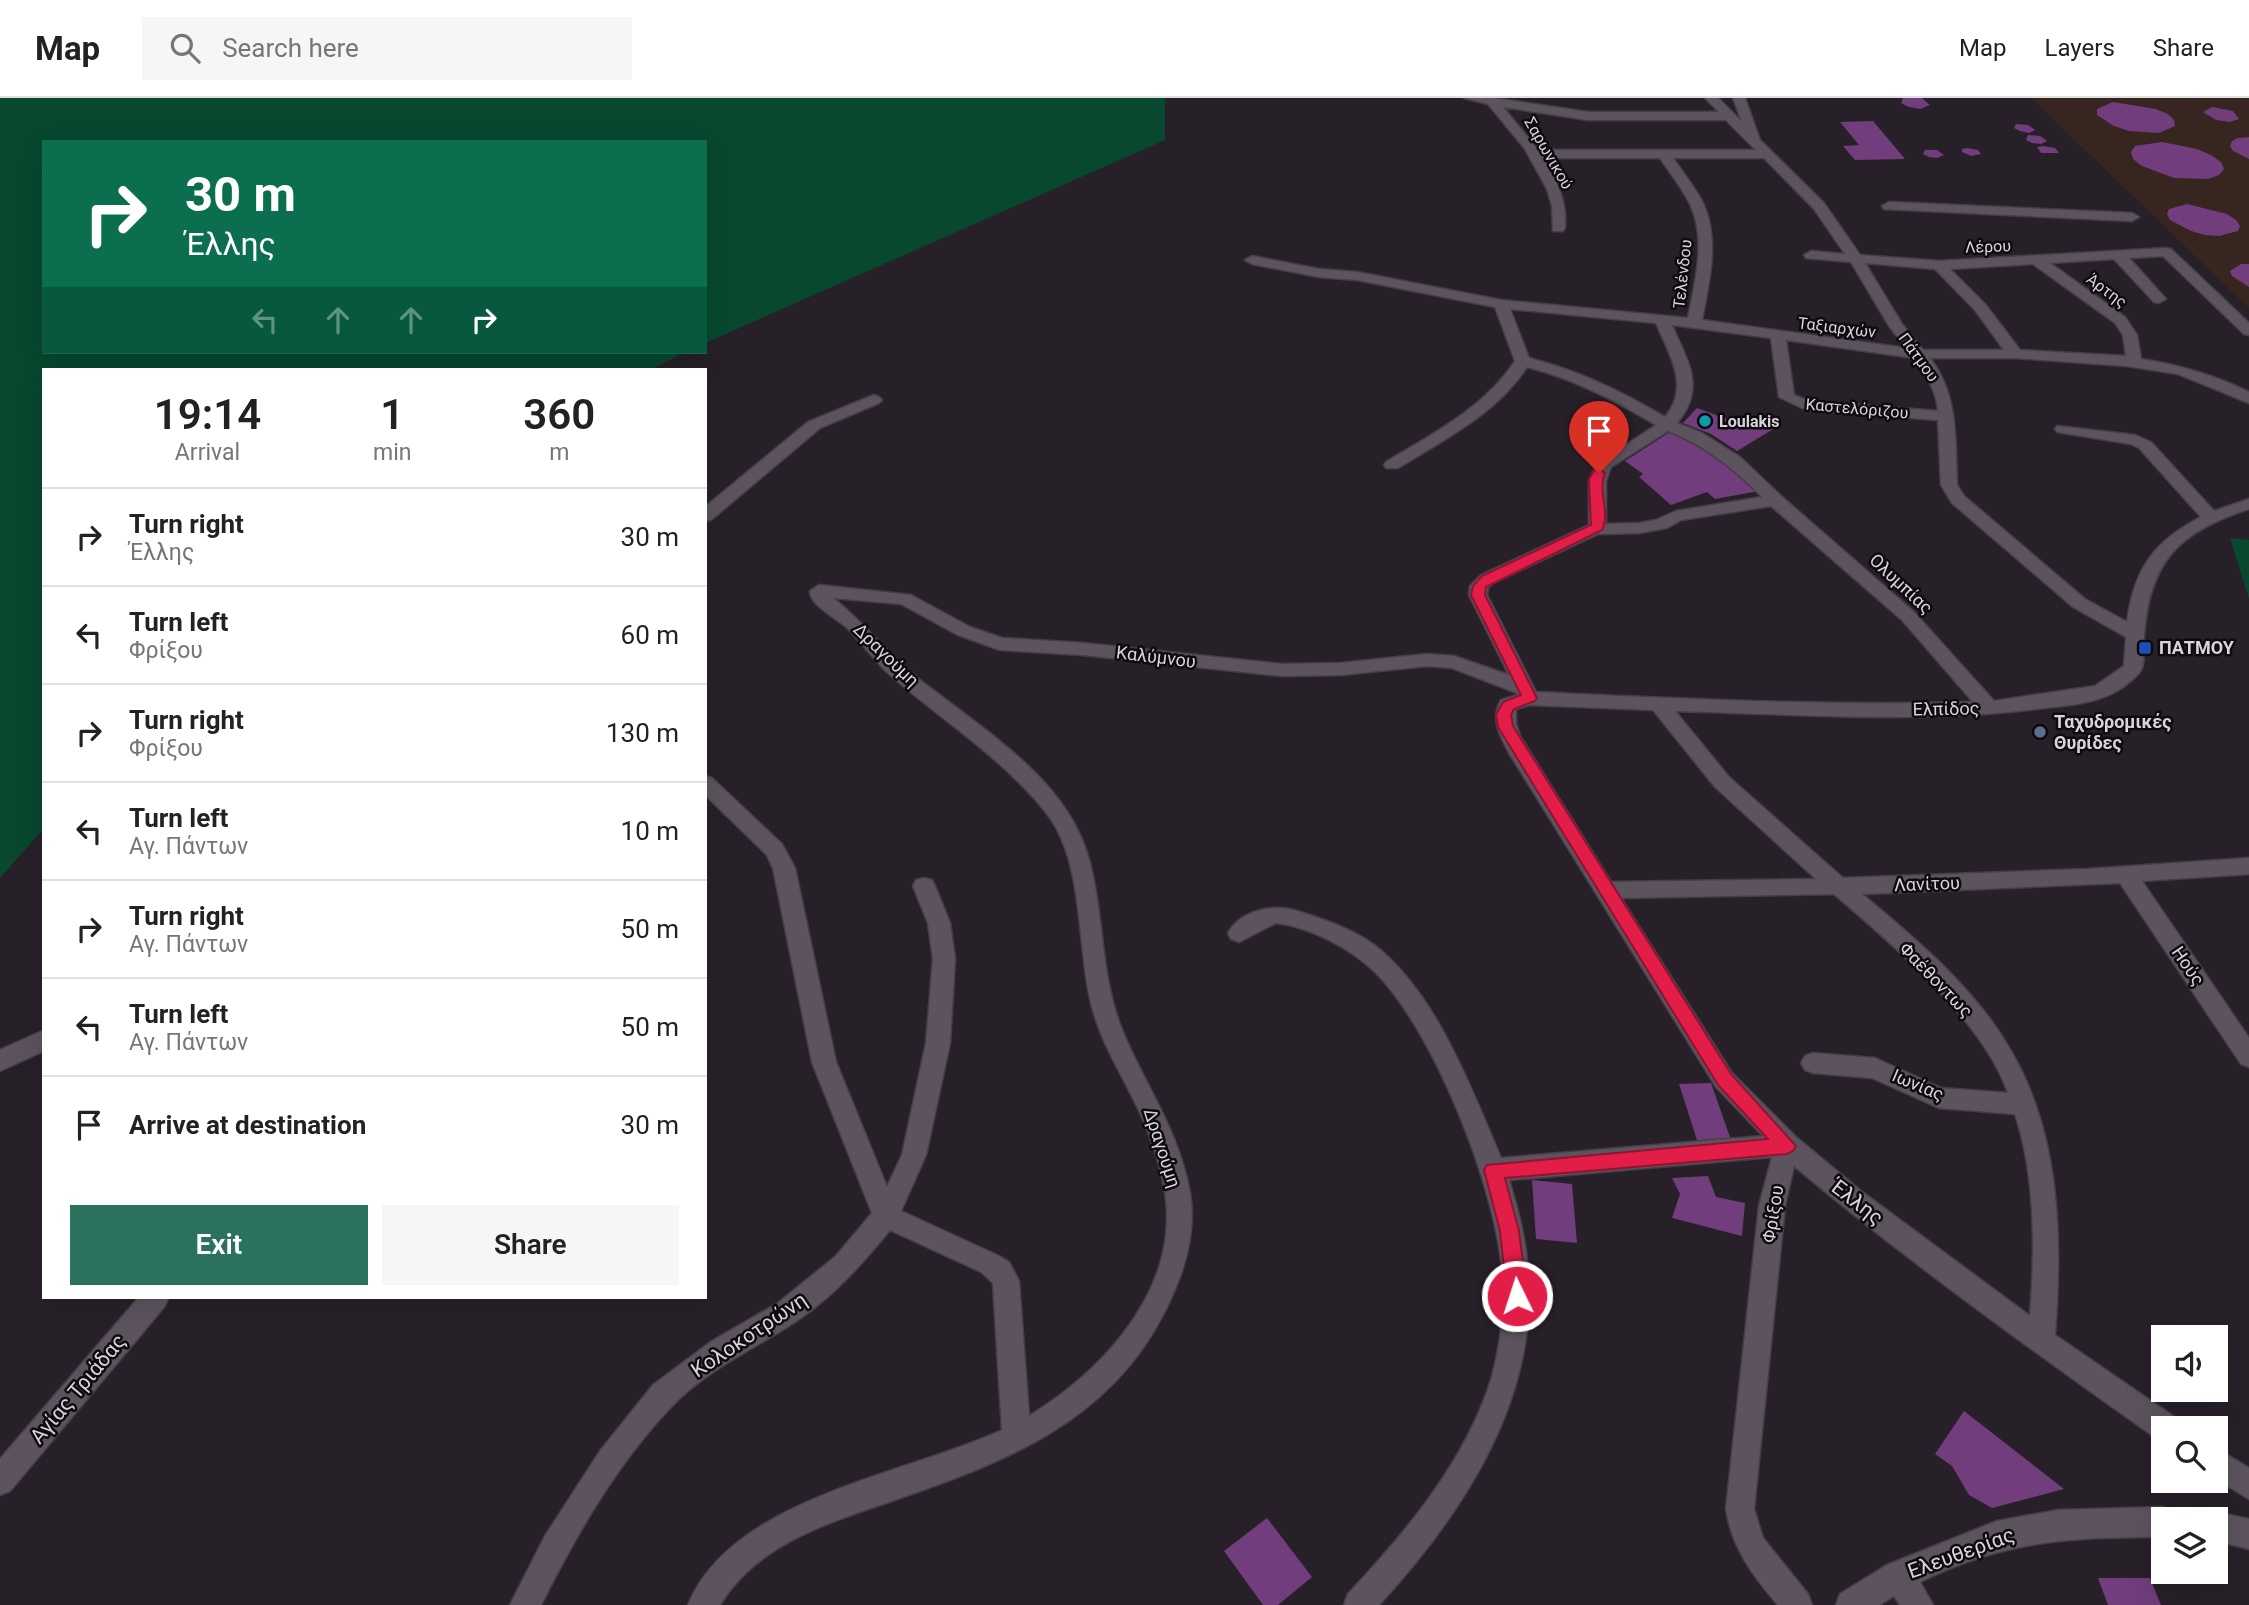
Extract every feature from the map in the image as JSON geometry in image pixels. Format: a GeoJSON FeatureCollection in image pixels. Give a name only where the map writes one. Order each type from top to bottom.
{"type":"FeatureCollection","features":[{"type":"Feature","properties":{"kind":"street"},"geometry":{"type":"LineString","coordinates":[[1470,98],[1589,121],[1727,116]]}},
{"type":"Feature","properties":{"kind":"street","name":"Πάτμου"},"geometry":{"type":"LineString","coordinates":[[1711,98],[1819,206],[1857,261],[1896,326],[1943,392],[1949,485],[1958,499],[2079,603],[2135,634]]}},
{"type":"Feature","properties":{"kind":"street"},"geometry":{"type":"LineString","coordinates":[[1739,98],[1755,141]]}},
{"type":"Feature","properties":{"kind":"street","name":"Σαρωνικού"},"geometry":{"type":"LineString","coordinates":[[1493,103],[1512,123],[1558,200],[1558,228]]}},
{"type":"Feature","properties":{"kind":"street"},"geometry":{"type":"LineString","coordinates":[[1532,153],[1593,148],[1664,154],[1769,154]]}},
{"type":"Feature","properties":{"kind":"street","name":"Τελένδου"},"geometry":{"type":"LineString","coordinates":[[1664,154],[1699,209],[1706,240],[1703,282],[1694,323]]}},
{"type":"Feature","properties":{"kind":"street"},"geometry":{"type":"LineString","coordinates":[[1889,206],[2132,217]]}},
{"type":"Feature","properties":{"kind":"street","name":"Λέρου"},"geometry":{"type":"LineString","coordinates":[[1811,255],[1857,261],[1939,265],[2166,252],[2249,331]]}},
{"type":"Feature","properties":{"kind":"street"},"geometry":{"type":"LineString","coordinates":[[2119,256],[2159,299]]}},
{"type":"Feature","properties":{"kind":"street","name":"Ταξιαρχών"},"geometry":{"type":"LineString","coordinates":[[1252,260],[1319,273],[1357,276],[1501,304],[1662,319],[1778,337],[1918,354],[2015,354],[2134,362],[2181,370],[2216,382],[2249,398]]}},
{"type":"Feature","properties":{"kind":"street","name":"Άρτης"},"geometry":{"type":"LineString","coordinates":[[2038,261],[2120,320],[2130,335],[2134,362]]}},
{"type":"Feature","properties":{"kind":"street"},"geometry":{"type":"LineString","coordinates":[[1939,265],[1980,307],[2015,354]]}},
{"type":"Feature","properties":{"kind":"street"},"geometry":{"type":"LineString","coordinates":[[1392,465],[1500,392],[1523,360],[1501,304]]}},
{"type":"Feature","properties":{"kind":"street"},"geometry":{"type":"LineString","coordinates":[[1595,529],[1599,520],[1596,480],[1605,464],[1668,425],[1683,403],[1686,382],[1662,319]]}},
{"type":"Feature","properties":{"kind":"street","name":"Καστελόριζου"},"geometry":{"type":"LineString","coordinates":[[1778,337],[1787,397],[1794,402],[1946,416]]}},
{"type":"Feature","properties":{"kind":"street","name":"Ολυμπίας"},"geometry":{"type":"LineString","coordinates":[[1523,360],[1590,382],[1668,425],[1696,436],[1734,460],[1775,500],[1908,616],[1989,708]]}},
{"type":"Feature","properties":{"kind":"street"},"geometry":{"type":"LineString","coordinates":[[707,514],[814,425],[874,400]]}},
{"type":"Feature","properties":{"kind":"street"},"geometry":{"type":"LineString","coordinates":[[2063,429],[2135,440],[2145,445],[2212,519]]}},
{"type":"Feature","properties":{"kind":"street"},"geometry":{"type":"LineString","coordinates":[[1775,500],[1676,516],[1661,524],[1639,528],[1595,529],[1487,579],[1479,586],[1478,595],[1527,693],[1508,705],[1504,715],[1505,727],[1724,1080],[1787,1146]]}},
{"type":"Feature","properties":{"kind":"street","name":"Ελπίδος"},"geometry":{"type":"LineString","coordinates":[[1527,693],[1658,704],[1922,710],[2045,703],[2101,691],[2120,680],[2133,668],[2135,634],[2145,578],[2157,561],[2180,538],[2212,519],[2249,504]]}},
{"type":"Feature","properties":{"kind":"street","name":"Καλύμνου"},"geometry":{"type":"LineString","coordinates":[[834,609],[818,595],[819,591],[905,600],[952,626],[1000,644],[1083,649],[1282,670],[1341,669],[1427,660],[1454,662],[1527,693]]}},
{"type":"Feature","properties":{"kind":"street","name":"Δραγούμη"},"geometry":{"type":"LineString","coordinates":[[708,1595],[736,1562],[798,1520],[953,1465],[1037,1427],[1099,1383],[1127,1350],[1152,1311],[1179,1233],[1177,1188],[1153,1113],[1116,1045],[1106,1017],[1077,858],[1059,814],[1020,773],[898,671],[857,627],[834,609]]}},
{"type":"Feature","properties":{"kind":"street","name":"Φαέθοντως"},"geometry":{"type":"LineString","coordinates":[[1658,704],[1723,782],[1931,969],[2003,1057],[2023,1104],[2045,1207],[2047,1250],[2041,1342]]}},
{"type":"Feature","properties":{"kind":"street"},"geometry":{"type":"LineString","coordinates":[[707,785],[775,850],[784,868],[824,1062],[886,1216],[1000,1271],[1006,1281],[1016,1436]]}},
{"type":"Feature","properties":{"kind":"street","name":"Λανίτου"},"geometry":{"type":"LineString","coordinates":[[1605,891],[1839,888],[2127,876],[2249,866]]}},
{"type":"Feature","properties":{"kind":"street","name":"Ηούς"},"geometry":{"type":"LineString","coordinates":[[2127,876],[2249,1057]]}},
{"type":"Feature","properties":{"kind":"street","name":"Κολοκοτρώνη"},"geometry":{"type":"LineString","coordinates":[[525,1605],[555,1546],[610,1461],[663,1395],[722,1350],[797,1304],[845,1265],[886,1216],[914,1156],[938,1044],[944,959],[939,923],[924,886]]}},
{"type":"Feature","properties":{"kind":"street"},"geometry":{"type":"LineString","coordinates":[[1239,933],[1257,920],[1282,914],[1335,933],[1364,950],[1406,996],[1443,1057],[1494,1170],[1509,1231],[1517,1296],[1512,1346],[1502,1386],[1483,1432],[1453,1486],[1392,1567],[1359,1605]]}},
{"type":"Feature","properties":{"kind":"street"},"geometry":{"type":"LineString","coordinates":[[0,1061],[42,1041]]}},
{"type":"Feature","properties":{"kind":"street","name":"Ιωνίας"},"geometry":{"type":"LineString","coordinates":[[1813,1063],[1875,1068],[1939,1098],[2023,1104]]}},
{"type":"Feature","properties":{"kind":"street"},"geometry":{"type":"LineString","coordinates":[[1494,1170],[1787,1146]]}},
{"type":"Feature","properties":{"kind":"street","name":"Έλλης"},"geometry":{"type":"LineString","coordinates":[[1787,1146],[1852,1199],[2041,1342],[2151,1418]]}},
{"type":"Feature","properties":{"kind":"street","name":"Φρίξου"},"geometry":{"type":"LineString","coordinates":[[1787,1146],[1772,1206],[1740,1508],[1748,1543],[1797,1605]]}},
{"type":"Feature","properties":{"kind":"street","name":"Αγίας Τριάδας"},"geometry":{"type":"LineString","coordinates":[[0,1480],[154,1299]]}},
{"type":"Feature","properties":{"kind":"street"},"geometry":{"type":"LineString","coordinates":[[2228,1470],[2249,1485]]}},
{"type":"Feature","properties":{"kind":"street","name":"Ελευθερίας"},"geometry":{"type":"LineString","coordinates":[[1851,1605],[1898,1576],[1998,1535],[2056,1526],[2151,1522]]}},
{"type":"Feature","properties":{"kind":"street"},"geometry":{"type":"LineString","coordinates":[[2228,1530],[2249,1534]]}},
{"type":"Feature","properties":{"kind":"street"},"geometry":{"type":"LineString","coordinates":[[1898,1576],[1918,1605]]}},
{"type":"Feature","properties":{"kind":"shaded area"},"geometry":{"type":"Polygon","coordinates":[[[2031,98],[2249,98],[2249,308],[2031,98]]]}},
{"type":"Feature","properties":{"kind":"green space"},"geometry":{"type":"Polygon","coordinates":[[[0,98],[1165,98],[1165,140],[707,342],[707,140],[42,140],[42,354],[681,354],[654,368],[42,368],[42,830],[0,878],[0,98]]]}},
{"type":"Feature","properties":{"kind":"green space"},"geometry":{"type":"Polygon","coordinates":[[[2230,538],[2249,540],[2249,599],[2230,538]]]}},
{"type":"Feature","properties":{"kind":"building"},"geometry":{"type":"Polygon","coordinates":[[[1903,98],[1922,98],[1930,105],[1920,109],[1909,107],[1901,103],[1903,98]]]}},
{"type":"Feature","properties":{"kind":"building"},"geometry":{"type":"Polygon","coordinates":[[[2113,102],[2156,109],[2168,114],[2174,120],[2175,126],[2159,133],[2129,131],[2114,126],[2097,115],[2097,109],[2113,102]]]}},
{"type":"Feature","properties":{"kind":"building"},"geometry":{"type":"Polygon","coordinates":[[[2212,107],[2233,111],[2239,119],[2230,122],[2216,120],[2203,112],[2212,107]]]}},
{"type":"Feature","properties":{"kind":"building"},"geometry":{"type":"Polygon","coordinates":[[[1873,121],[1905,159],[1855,160],[1843,146],[1859,145],[1840,122],[1873,121]]]}},
{"type":"Feature","properties":{"kind":"building"},"geometry":{"type":"Polygon","coordinates":[[[2016,124],[2028,125],[2035,130],[2029,133],[2020,131],[2014,128],[2016,124]]]}},
{"type":"Feature","properties":{"kind":"building"},"geometry":{"type":"Polygon","coordinates":[[[2028,135],[2040,136],[2047,141],[2041,144],[2032,143],[2026,140],[2028,135]]]}},
{"type":"Feature","properties":{"kind":"building"},"geometry":{"type":"Polygon","coordinates":[[[2249,137],[2249,159],[2233,151],[2230,146],[2232,141],[2238,138],[2249,137]]]}},
{"type":"Feature","properties":{"kind":"building"},"geometry":{"type":"Polygon","coordinates":[[[2162,142],[2197,149],[2211,155],[2221,162],[2224,169],[2219,175],[2208,179],[2174,178],[2142,166],[2133,159],[2131,152],[2135,146],[2162,142]]]}},
{"type":"Feature","properties":{"kind":"building"},"geometry":{"type":"Polygon","coordinates":[[[2037,147],[2055,148],[2059,153],[2041,153],[2037,147]]]}},
{"type":"Feature","properties":{"kind":"building"},"geometry":{"type":"Polygon","coordinates":[[[1962,149],[1978,150],[1981,154],[1971,156],[1962,152],[1962,149]]]}},
{"type":"Feature","properties":{"kind":"building"},"geometry":{"type":"Polygon","coordinates":[[[1925,150],[1937,150],[1944,155],[1929,157],[1923,154],[1925,150]]]}},
{"type":"Feature","properties":{"kind":"building"},"geometry":{"type":"Polygon","coordinates":[[[2187,204],[2227,214],[2240,226],[2238,231],[2219,236],[2205,235],[2170,220],[2167,214],[2169,209],[2187,204]]]}},
{"type":"Feature","properties":{"kind":"building"},"geometry":{"type":"Polygon","coordinates":[[[2241,264],[2249,264],[2249,287],[2232,276],[2230,271],[2241,264]]]}},
{"type":"Feature","properties":{"kind":"building"},"geometry":{"type":"Polygon","coordinates":[[[1697,408],[1727,419],[1730,416],[1775,428],[1737,451],[1711,434],[1683,423],[1697,408]]]}},
{"type":"Feature","properties":{"kind":"building"},"geometry":{"type":"Polygon","coordinates":[[[1670,432],[1714,451],[1759,491],[1715,499],[1707,492],[1671,505],[1639,477],[1643,474],[1625,461],[1670,432]]]}},
{"type":"Feature","properties":{"kind":"building"},"geometry":{"type":"Polygon","coordinates":[[[1711,1083],[1731,1140],[1697,1140],[1679,1084],[1711,1083]]]}},
{"type":"Feature","properties":{"kind":"building"},"geometry":{"type":"Polygon","coordinates":[[[1708,1176],[1716,1197],[1745,1203],[1742,1236],[1672,1218],[1680,1194],[1672,1178],[1708,1176]]]}},
{"type":"Feature","properties":{"kind":"building"},"geometry":{"type":"Polygon","coordinates":[[[1532,1180],[1572,1184],[1577,1243],[1536,1239],[1532,1180]]]}},
{"type":"Feature","properties":{"kind":"building"},"geometry":{"type":"Polygon","coordinates":[[[1964,1411],[2064,1489],[1992,1508],[1969,1495],[1952,1466],[1935,1454],[1964,1411]]]}},
{"type":"Feature","properties":{"kind":"building"},"geometry":{"type":"Polygon","coordinates":[[[1267,1518],[1312,1577],[1278,1605],[1263,1605],[1224,1551],[1267,1518]]]}},
{"type":"Feature","properties":{"kind":"building"},"geometry":{"type":"Polygon","coordinates":[[[2098,1578],[2150,1578],[2161,1605],[2108,1605],[2098,1578]]]}},
{"type":"Feature","properties":{"kind":"place","name":"Loulakis"},"geometry":{"type":"Point","coordinates":[1705,421]}},
{"type":"Feature","properties":{"kind":"place","name":"ΠΑΤΜΟΥ"},"geometry":{"type":"Point","coordinates":[2145,648]}},
{"type":"Feature","properties":{"kind":"place","name":"Ταχυδρομικές Θυρίδες"},"geometry":{"type":"Point","coordinates":[2040,732]}},
{"type":"Feature","properties":{"kind":"route"},"geometry":{"type":"LineString","coordinates":[[1517,1296],[1509,1231],[1494,1170],[1787,1146],[1724,1080],[1505,727],[1504,715],[1508,705],[1530,698],[1478,595],[1479,586],[1487,579],[1597,528],[1599,520],[1596,480],[1599,473]]}}]}
